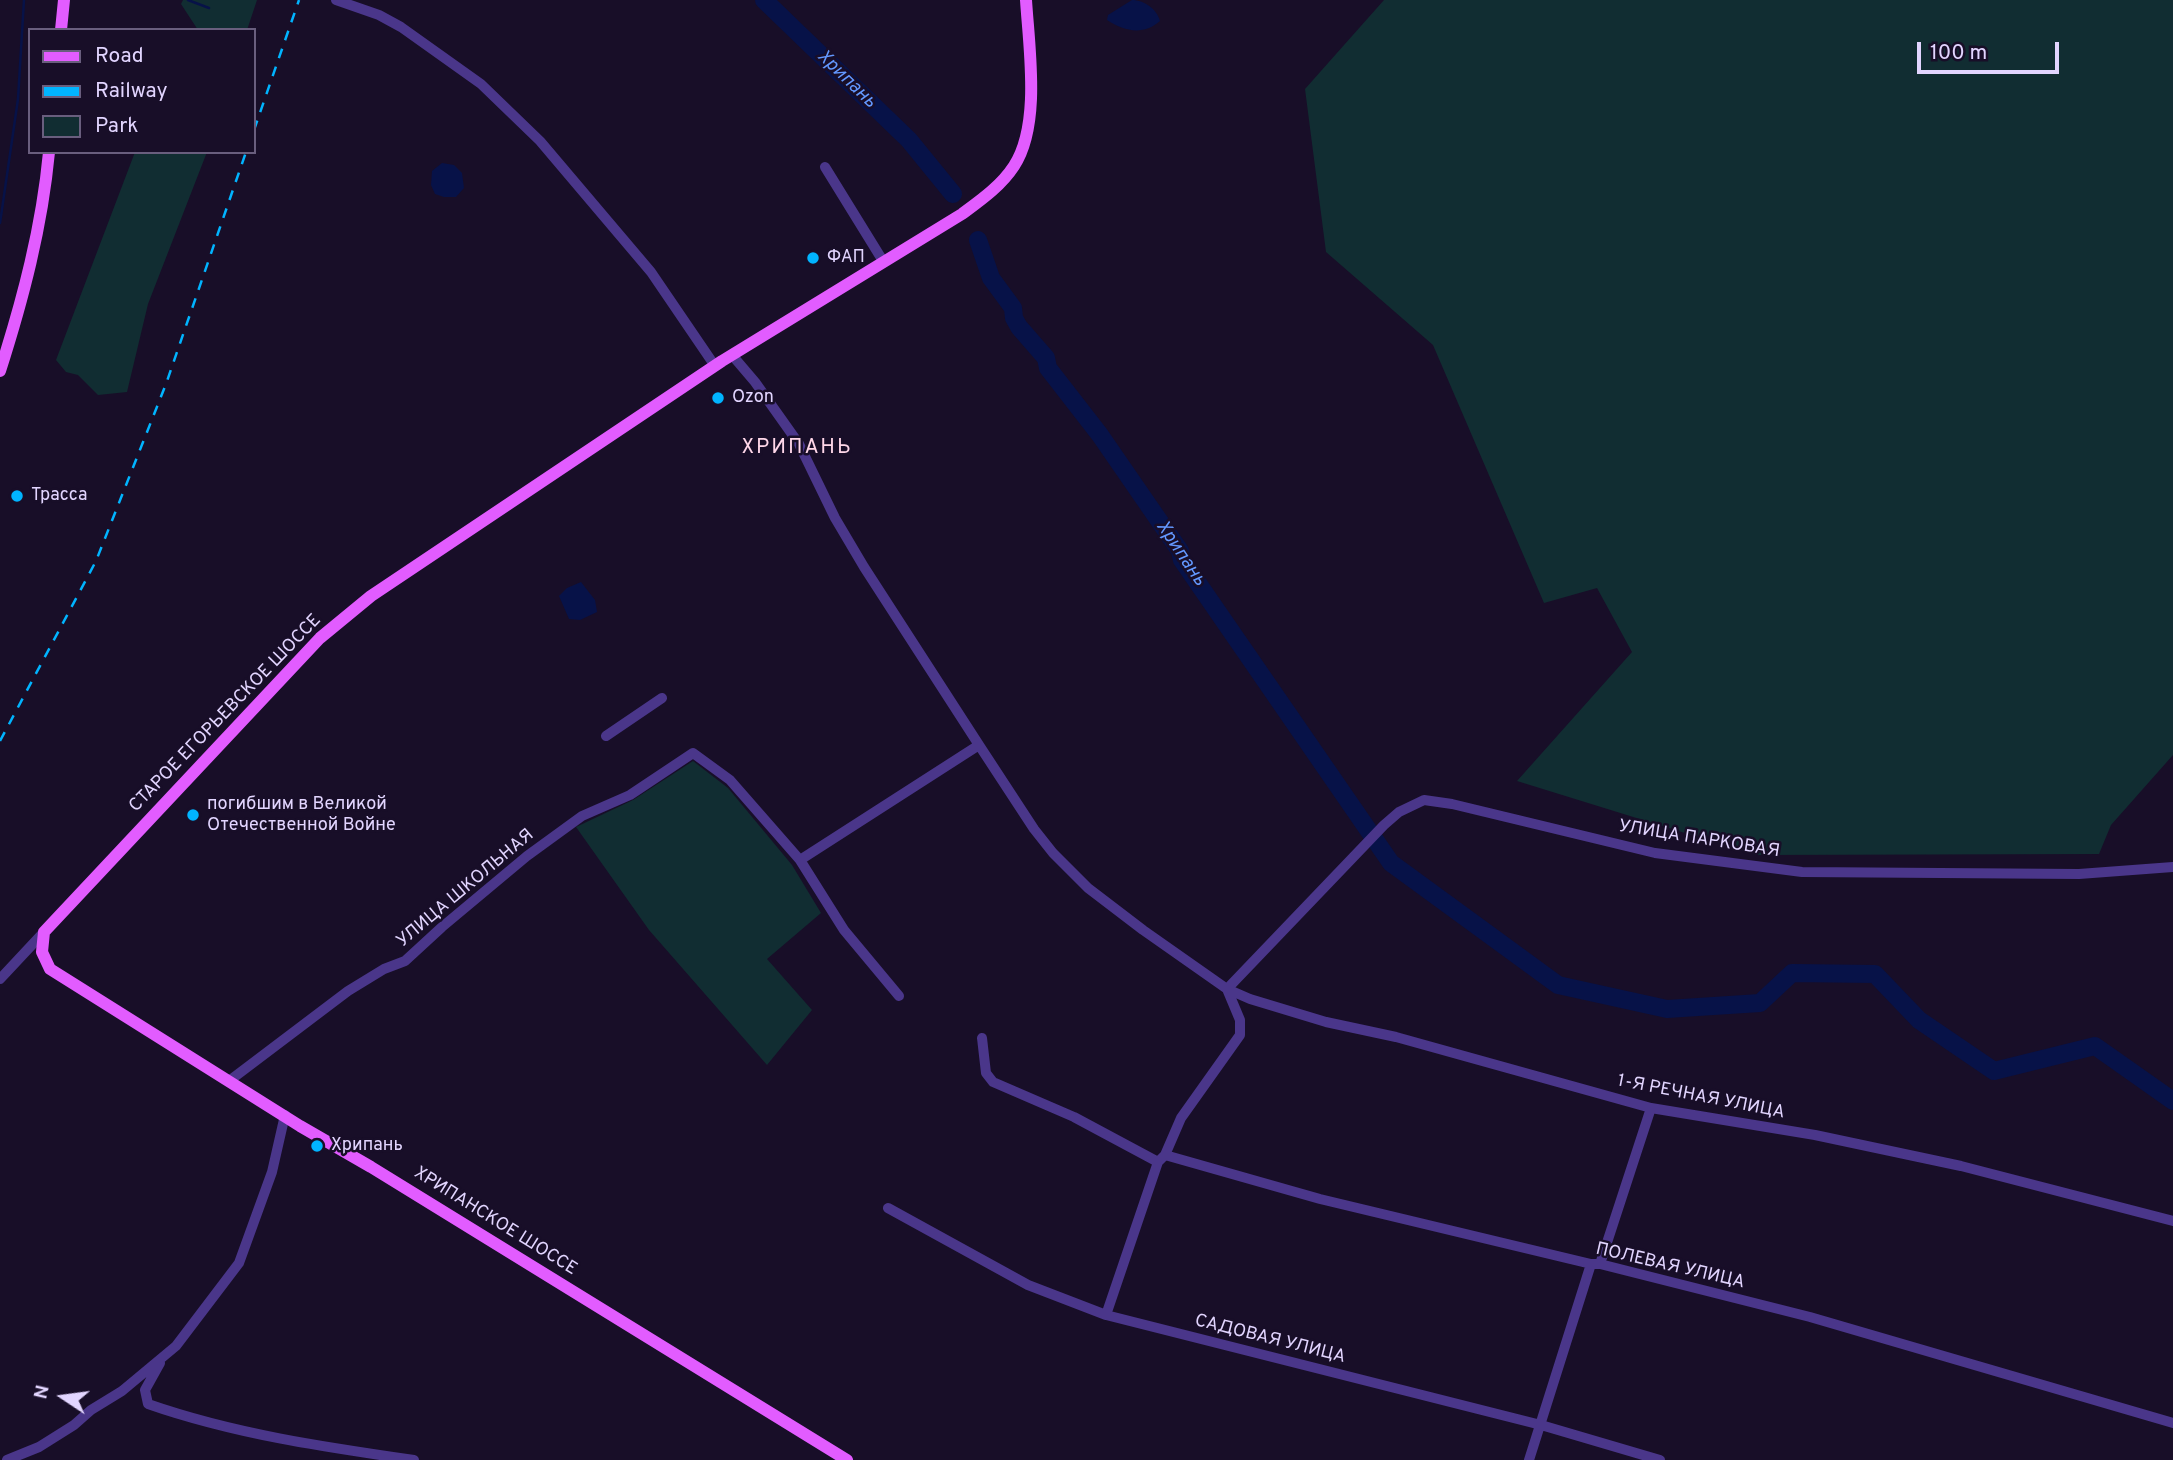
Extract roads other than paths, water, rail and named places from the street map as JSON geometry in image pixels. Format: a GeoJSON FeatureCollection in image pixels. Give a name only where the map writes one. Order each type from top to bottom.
{"type":"FeatureCollection","features":[{"type":"Feature","properties":{"kind":"main road"},"geometry":{"type":"LineString","coordinates":[[61,28],[64,0]]}},
{"type":"Feature","properties":{"kind":"main road","name":"СТАРОЕ ЕГОРЬЕВСКОЕ ШОССЕ"},"geometry":{"type":"LineString","coordinates":[[44,932],[320,638],[346,615],[382,588],[715,366],[962,214],[994,190],[1014,167],[1027,138],[1031,99],[1026,0]]}},
{"type":"Feature","properties":{"kind":"main road"},"geometry":{"type":"LineString","coordinates":[[0,371],[18,317],[35,249],[49,154]]}},
{"type":"Feature","properties":{"kind":"main road","name":"ХРИПАНСКОЕ ШОССЕ"},"geometry":{"type":"LineString","coordinates":[[44,932],[42,952],[50,969],[847,1460]]}},
{"type":"Feature","properties":{"kind":"street"},"geometry":{"type":"LineString","coordinates":[[337,0],[379,15],[401,27],[481,84],[540,141],[651,272],[715,366]]}},
{"type":"Feature","properties":{"kind":"street"},"geometry":{"type":"LineString","coordinates":[[825,167],[883,261]]}},
{"type":"Feature","properties":{"kind":"street","name":"1-Я РЕЧНАЯ УЛИЦА"},"geometry":{"type":"LineString","coordinates":[[732,355],[755,382],[799,444],[835,519],[979,745],[1053,853],[1088,888],[1227,989],[1250,999],[1326,1022],[1396,1038],[1651,1108],[1815,1135],[1961,1166],[2173,1221]]}},
{"type":"Feature","properties":{"kind":"street"},"geometry":{"type":"LineString","coordinates":[[606,736],[662,698]]}},
{"type":"Feature","properties":{"kind":"street"},"geometry":{"type":"LineString","coordinates":[[899,996],[844,930],[800,860],[979,745]]}},
{"type":"Feature","properties":{"kind":"street","name":"УЛИЦА ШКОЛЬНАЯ"},"geometry":{"type":"LineString","coordinates":[[229,1081],[348,991],[384,969],[405,961],[527,856],[582,816],[630,794],[693,753],[730,780],[800,860]]}},
{"type":"Feature","properties":{"kind":"street","name":"УЛИЦА ПАРКОВАЯ"},"geometry":{"type":"LineString","coordinates":[[1227,989],[1384,825],[1398,812],[1424,800],[1452,804],[1655,853],[1826,874],[2079,874],[2173,867]]}},
{"type":"Feature","properties":{"kind":"street","name":"СТАРОЕ ЕГОРЬЕВСКОЕ ШОССЕ"},"geometry":{"type":"LineString","coordinates":[[0,979],[44,932]]}},
{"type":"Feature","properties":{"kind":"street"},"geometry":{"type":"LineString","coordinates":[[1106,1315],[1162,1159],[1181,1118],[1240,1035],[1240,1020],[1227,989]]}},
{"type":"Feature","properties":{"kind":"street","name":"ПОЛЕВАЯ УЛИЦА"},"geometry":{"type":"LineString","coordinates":[[982,1038],[986,1073],[993,1082],[1162,1159],[1810,1317],[2173,1423]]}},
{"type":"Feature","properties":{"kind":"street"},"geometry":{"type":"LineString","coordinates":[[1529,1460],[1651,1108]]}},
{"type":"Feature","properties":{"kind":"street"},"geometry":{"type":"LineString","coordinates":[[7,1460],[39,1447],[74,1424],[122,1391],[176,1346],[239,1263],[272,1171],[285,1115]]}},
{"type":"Feature","properties":{"kind":"street","name":"САДОВАЯ УЛИЦА"},"geometry":{"type":"LineString","coordinates":[[888,1208],[1028,1285],[1106,1315],[1541,1425],[1660,1460]]}},
{"type":"Feature","properties":{"kind":"street"},"geometry":{"type":"LineString","coordinates":[[164,1356],[145,1390],[148,1404],[247,1432],[414,1460]]}},
{"type":"Feature","properties":{"kind":"street"},"geometry":{"type":"LineString","coordinates":[[35,1460],[39,1447]]}},
{"type":"Feature","properties":{"kind":"waterway"},"geometry":{"type":"LineString","coordinates":[[0,223],[18,99],[24,0]]}},
{"type":"Feature","properties":{"kind":"waterway"},"geometry":{"type":"LineString","coordinates":[[188,0],[209,8]]}},
{"type":"Feature","properties":{"kind":"waterway","name":"Хрипань"},"geometry":{"type":"LineString","coordinates":[[764,0],[909,140],[953,194]]}},
{"type":"Feature","properties":{"kind":"waterway"},"geometry":{"type":"LineString","coordinates":[[978,240],[991,278],[1013,308],[1019,327],[1046,358],[1048,368],[1100,435],[1180,551],[1182,560],[1391,863],[1558,985],[1667,1009],[1760,1003],[1792,973],[1875,974],[1919,1020],[1994,1071],[2095,1046],[2173,1101]]}},
{"type":"Feature","properties":{"kind":"railway"},"geometry":{"type":"LineString","coordinates":[[256,124],[299,0]]}},
{"type":"Feature","properties":{"kind":"railway"},"geometry":{"type":"LineString","coordinates":[[0,741],[96,561],[166,384],[245,154]]}},
{"type":"Feature","properties":{"kind":"place","name":"ФАП"},"geometry":{"type":"Point","coordinates":[813,258]}},
{"type":"Feature","properties":{"kind":"place","name":"Ozon"},"geometry":{"type":"Point","coordinates":[718,398]}},
{"type":"Feature","properties":{"kind":"place","name":"Трасса"},"geometry":{"type":"Point","coordinates":[17,496]}},
{"type":"Feature","properties":{"kind":"place","name":"погибшим в Великой Отечественной Войне"},"geometry":{"type":"Point","coordinates":[193,815]}},
{"type":"Feature","properties":{"kind":"place","name":"Хрипань"},"geometry":{"type":"Point","coordinates":[317,1146]}},
{"type":"Feature","properties":{"kind":"district","name":"ХРИПАНЬ"},"geometry":{"type":"Point","coordinates":[797,449]}}]}
